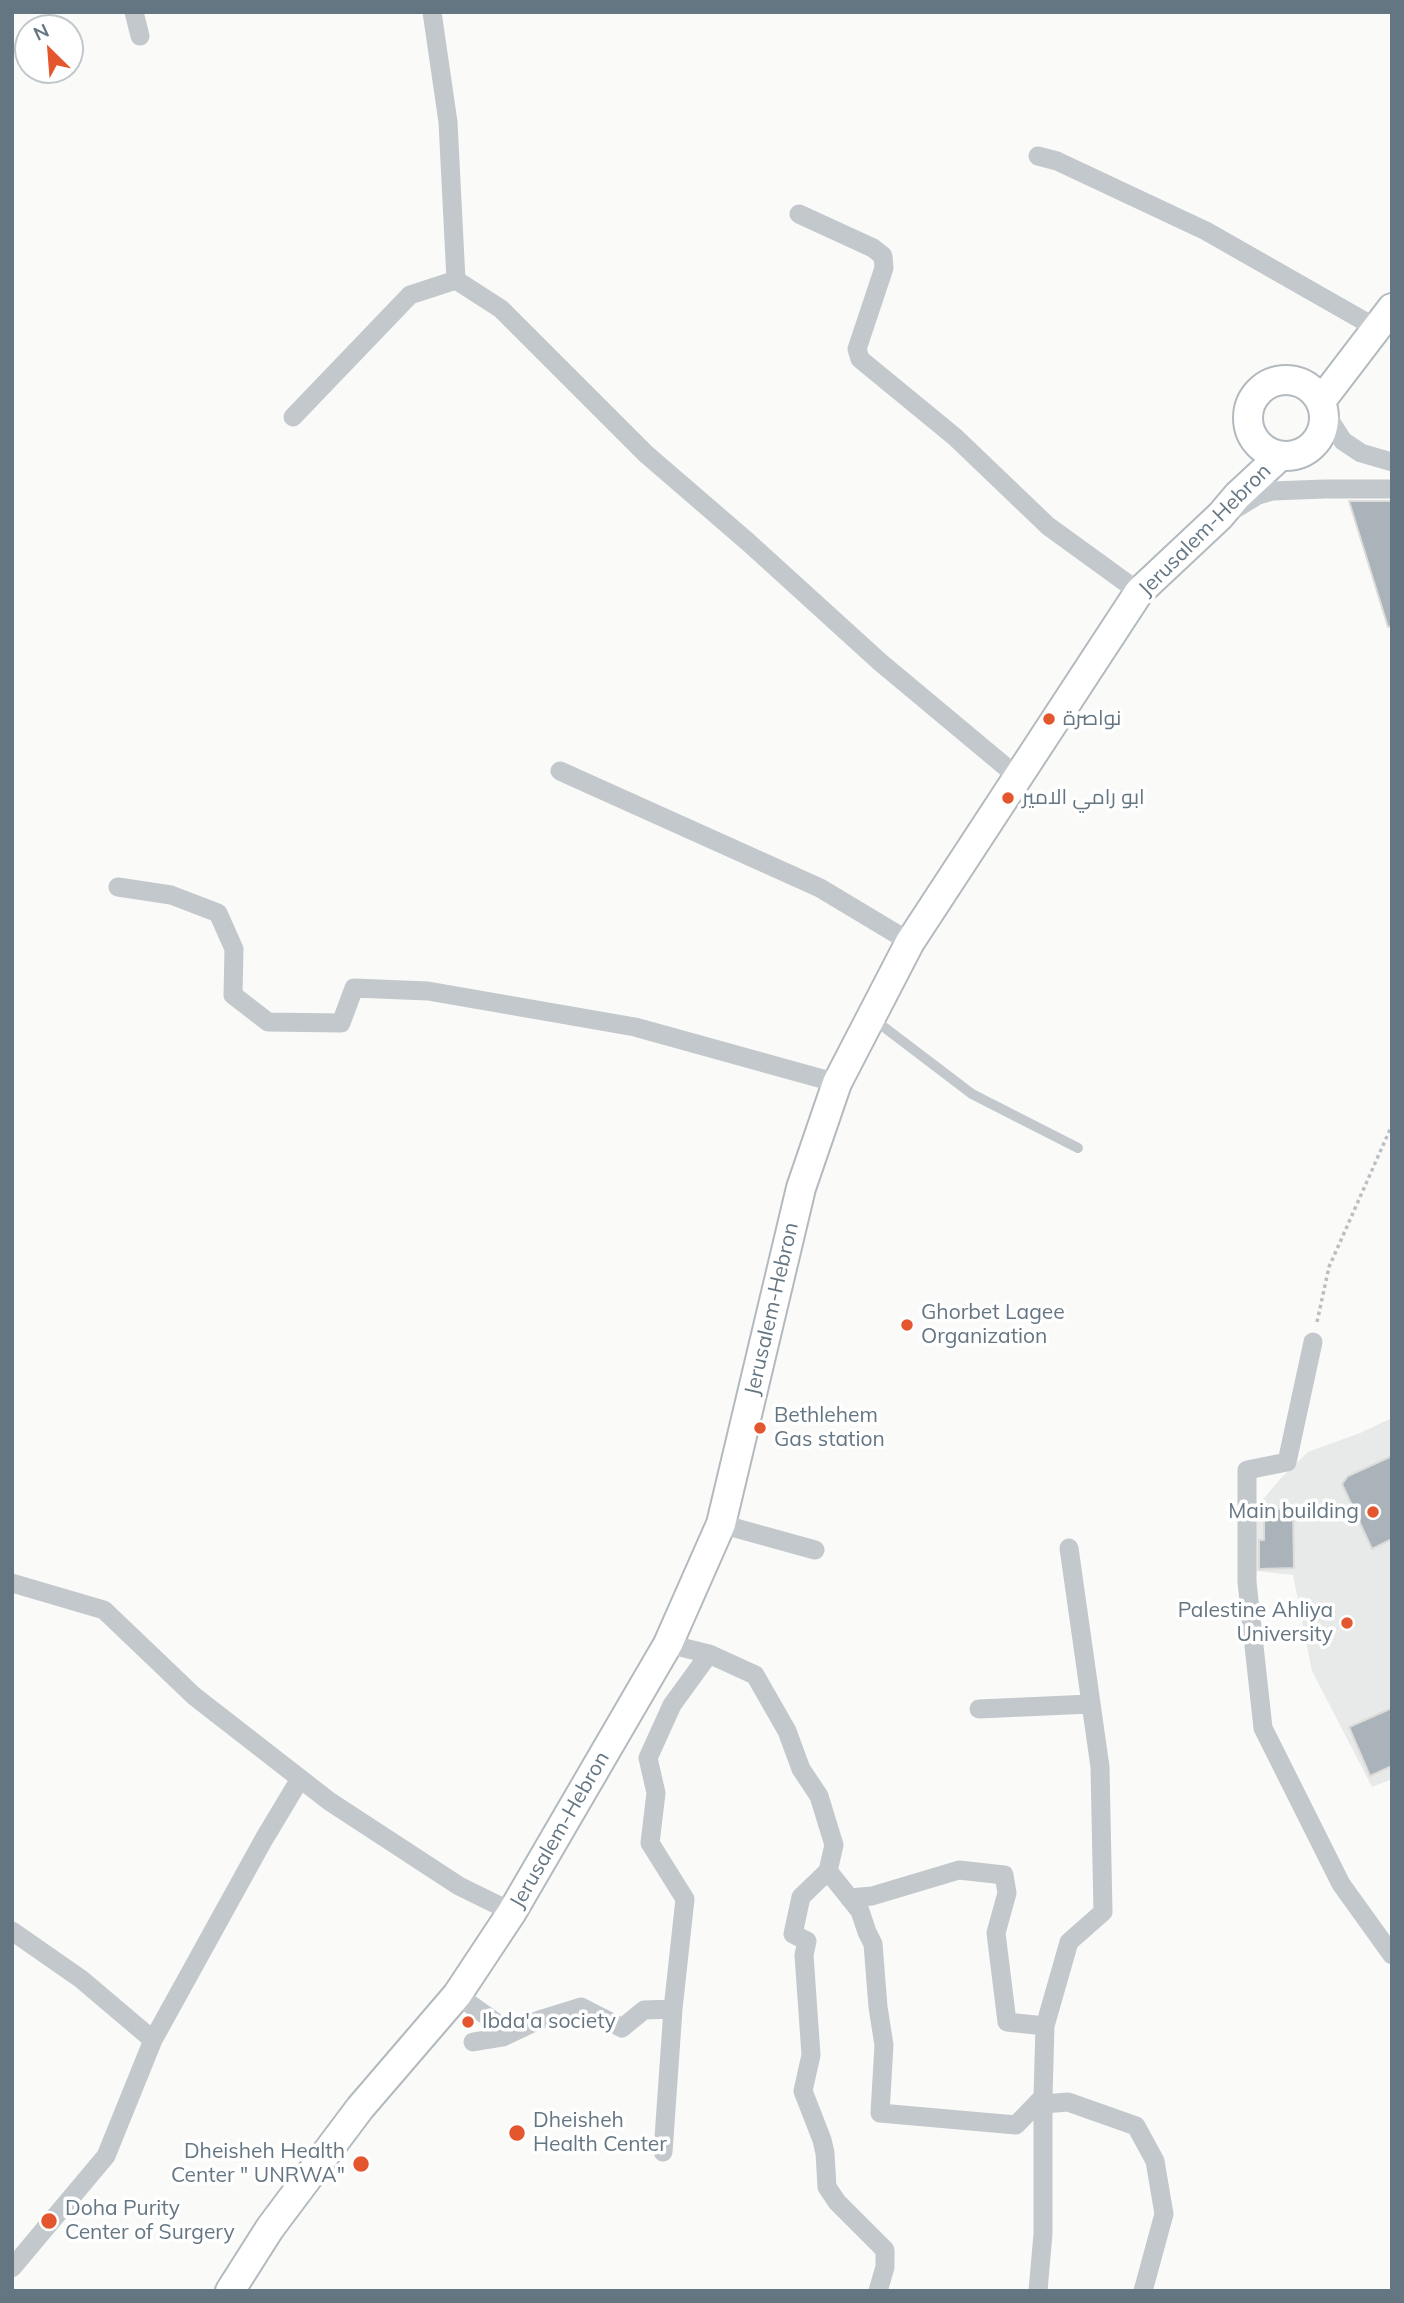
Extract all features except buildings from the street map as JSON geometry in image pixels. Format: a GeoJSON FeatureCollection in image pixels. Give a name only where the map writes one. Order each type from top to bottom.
{"type":"FeatureCollection","features":[{"type":"Feature","properties":{"kind":"main road"},"geometry":{"type":"LineString","coordinates":[[1323,407],[1385,318]]}},
{"type":"Feature","properties":{"kind":"main road"},"geometry":{"type":"LineString","coordinates":[[1279,380],[1303,383],[1323,407],[1325,426],[1320,438],[1311,448],[1299,454],[1286,457],[1262,448],[1249,427],[1251,403],[1258,393],[1279,380]]}},
{"type":"Feature","properties":{"kind":"main road","name":"Jerusalem-Hebron"},"geometry":{"type":"LineString","coordinates":[[230,2291],[270,2228],[360,2108],[457,1995],[512,1912],[668,1644],[721,1524],[801,1188],[837,1083],[910,942],[1139,592],[1280,456]]}},
{"type":"Feature","properties":{"kind":"street"},"geometry":{"type":"LineString","coordinates":[[134,12],[141,36]]}},
{"type":"Feature","properties":{"kind":"street"},"geometry":{"type":"LineString","coordinates":[[432,12],[449,122],[456,280]]}},
{"type":"Feature","properties":{"kind":"street"},"geometry":{"type":"LineString","coordinates":[[1038,156],[1057,161],[1385,318]]}},
{"type":"Feature","properties":{"kind":"street"},"geometry":{"type":"LineString","coordinates":[[799,214],[873,248],[883,256],[884,268],[857,349],[860,359],[955,437],[1048,526],[1139,592]]}},
{"type":"Feature","properties":{"kind":"street"},"geometry":{"type":"LineString","coordinates":[[293,416],[410,296],[456,280]]}},
{"type":"Feature","properties":{"kind":"street"},"geometry":{"type":"LineString","coordinates":[[456,280],[501,309],[646,454],[880,662],[1019,778]]}},
{"type":"Feature","properties":{"kind":"street"},"geometry":{"type":"LineString","coordinates":[[1323,407],[1343,441],[1361,453],[1392,462]]}},
{"type":"Feature","properties":{"kind":"street"},"geometry":{"type":"LineString","coordinates":[[1220,516],[1258,495],[1272,491],[1392,489]]}},
{"type":"Feature","properties":{"kind":"street"},"geometry":{"type":"LineString","coordinates":[[560,771],[820,888],[910,942]]}},
{"type":"Feature","properties":{"kind":"street"},"geometry":{"type":"LineString","coordinates":[[118,887],[171,895],[218,913],[234,948],[233,995],[268,1022],[341,1023],[354,988],[428,991],[635,1027],[837,1083]]}},
{"type":"Feature","properties":{"kind":"street"},"geometry":{"type":"LineString","coordinates":[[1313,1342],[1287,1462],[1247,1470],[1247,1582],[1263,1728],[1341,1884],[1392,1955]]}},
{"type":"Feature","properties":{"kind":"street"},"geometry":{"type":"LineString","coordinates":[[721,1524],[815,1550]]}},
{"type":"Feature","properties":{"kind":"street"},"geometry":{"type":"LineString","coordinates":[[1038,2291],[1043,2234],[1045,2026],[1069,1942],[1103,1912],[1100,1767],[1069,1548]]}},
{"type":"Feature","properties":{"kind":"street"},"geometry":{"type":"LineString","coordinates":[[12,1583],[104,1610],[194,1696],[329,1801],[459,1886],[512,1912]]}},
{"type":"Feature","properties":{"kind":"street"},"geometry":{"type":"LineString","coordinates":[[668,1644],[709,1654],[754,1675],[787,1731],[802,1769],[819,1796],[834,1845],[828,1871],[801,1896],[793,1934],[807,1941],[803,1955],[811,2055],[803,2091],[822,2140],[827,2187],[837,2203],[885,2250],[885,2267],[878,2291]]}},
{"type":"Feature","properties":{"kind":"street"},"geometry":{"type":"LineString","coordinates":[[663,2152],[673,2009],[685,1899],[650,1843],[656,1793],[648,1758],[672,1705],[709,1654]]}},
{"type":"Feature","properties":{"kind":"street"},"geometry":{"type":"LineString","coordinates":[[979,1709],[1090,1704]]}},
{"type":"Feature","properties":{"kind":"street"},"geometry":{"type":"LineString","coordinates":[[12,2268],[106,2156],[153,2040],[300,1779]]}},
{"type":"Feature","properties":{"kind":"street"},"geometry":{"type":"LineString","coordinates":[[849,1898],[872,1896],[959,1870],[1004,1875],[1007,1893],[996,1933],[1007,2022],[1045,2026]]}},
{"type":"Feature","properties":{"kind":"street"},"geometry":{"type":"LineString","coordinates":[[828,1871],[860,1911],[873,1944],[884,2045],[880,2113],[1016,2124],[1043,2101],[1068,2102],[1136,2126],[1155,2161],[1164,2214],[1143,2291]]}},
{"type":"Feature","properties":{"kind":"street"},"geometry":{"type":"LineString","coordinates":[[12,1931],[80,1979],[153,2040]]}},
{"type":"Feature","properties":{"kind":"street"},"geometry":{"type":"LineString","coordinates":[[457,1995],[494,2021],[503,2037]]}},
{"type":"Feature","properties":{"kind":"street"},"geometry":{"type":"LineString","coordinates":[[473,2042],[503,2037],[539,2020],[581,2007],[622,2028],[644,2010],[673,2009]]}},
{"type":"Feature","properties":{"kind":"lane"},"geometry":{"type":"LineString","coordinates":[[872,1017],[972,1094],[1078,1148]]}},
{"type":"Feature","properties":{"kind":"path"},"geometry":{"type":"LineString","coordinates":[[1313,1342],[1329,1267],[1392,1125]]}},
{"type":"Feature","properties":{"kind":"shaded area","name":"Palestine Ahliya University"},"geometry":{"type":"Polygon","coordinates":[[[1392,1418],[1392,1779],[1372,1787],[1312,1671],[1293,1575],[1256,1571],[1254,1510],[1308,1452],[1392,1418]]]}},
{"type":"Feature","properties":{"kind":"place","name":"نواصرة"},"geometry":{"type":"Point","coordinates":[1049,719]}},
{"type":"Feature","properties":{"kind":"place","name":"ابو رامي الامير"},"geometry":{"type":"Point","coordinates":[1008,798]}},
{"type":"Feature","properties":{"kind":"place","name":"Ghorbet Lagee Organization"},"geometry":{"type":"Point","coordinates":[907,1325]}},
{"type":"Feature","properties":{"kind":"place","name":"Bethlehem Gas station"},"geometry":{"type":"Point","coordinates":[760,1428]}},
{"type":"Feature","properties":{"kind":"place","name":"Main building"},"geometry":{"type":"Point","coordinates":[1373,1512]}},
{"type":"Feature","properties":{"kind":"place","name":"Palestine Ahliya University"},"geometry":{"type":"Point","coordinates":[1347,1623]}},
{"type":"Feature","properties":{"kind":"place","name":"Ibda'a society"},"geometry":{"type":"Point","coordinates":[468,2022]}},
{"type":"Feature","properties":{"kind":"place","name":"Dheisheh Health Center"},"geometry":{"type":"Point","coordinates":[517,2133]}},
{"type":"Feature","properties":{"kind":"place","name":"Dheisheh Health Center \" UNRWA\""},"geometry":{"type":"Point","coordinates":[361,2164]}},
{"type":"Feature","properties":{"kind":"place","name":"Doha Purity Center of Surgery"},"geometry":{"type":"Point","coordinates":[49,2221]}}]}
